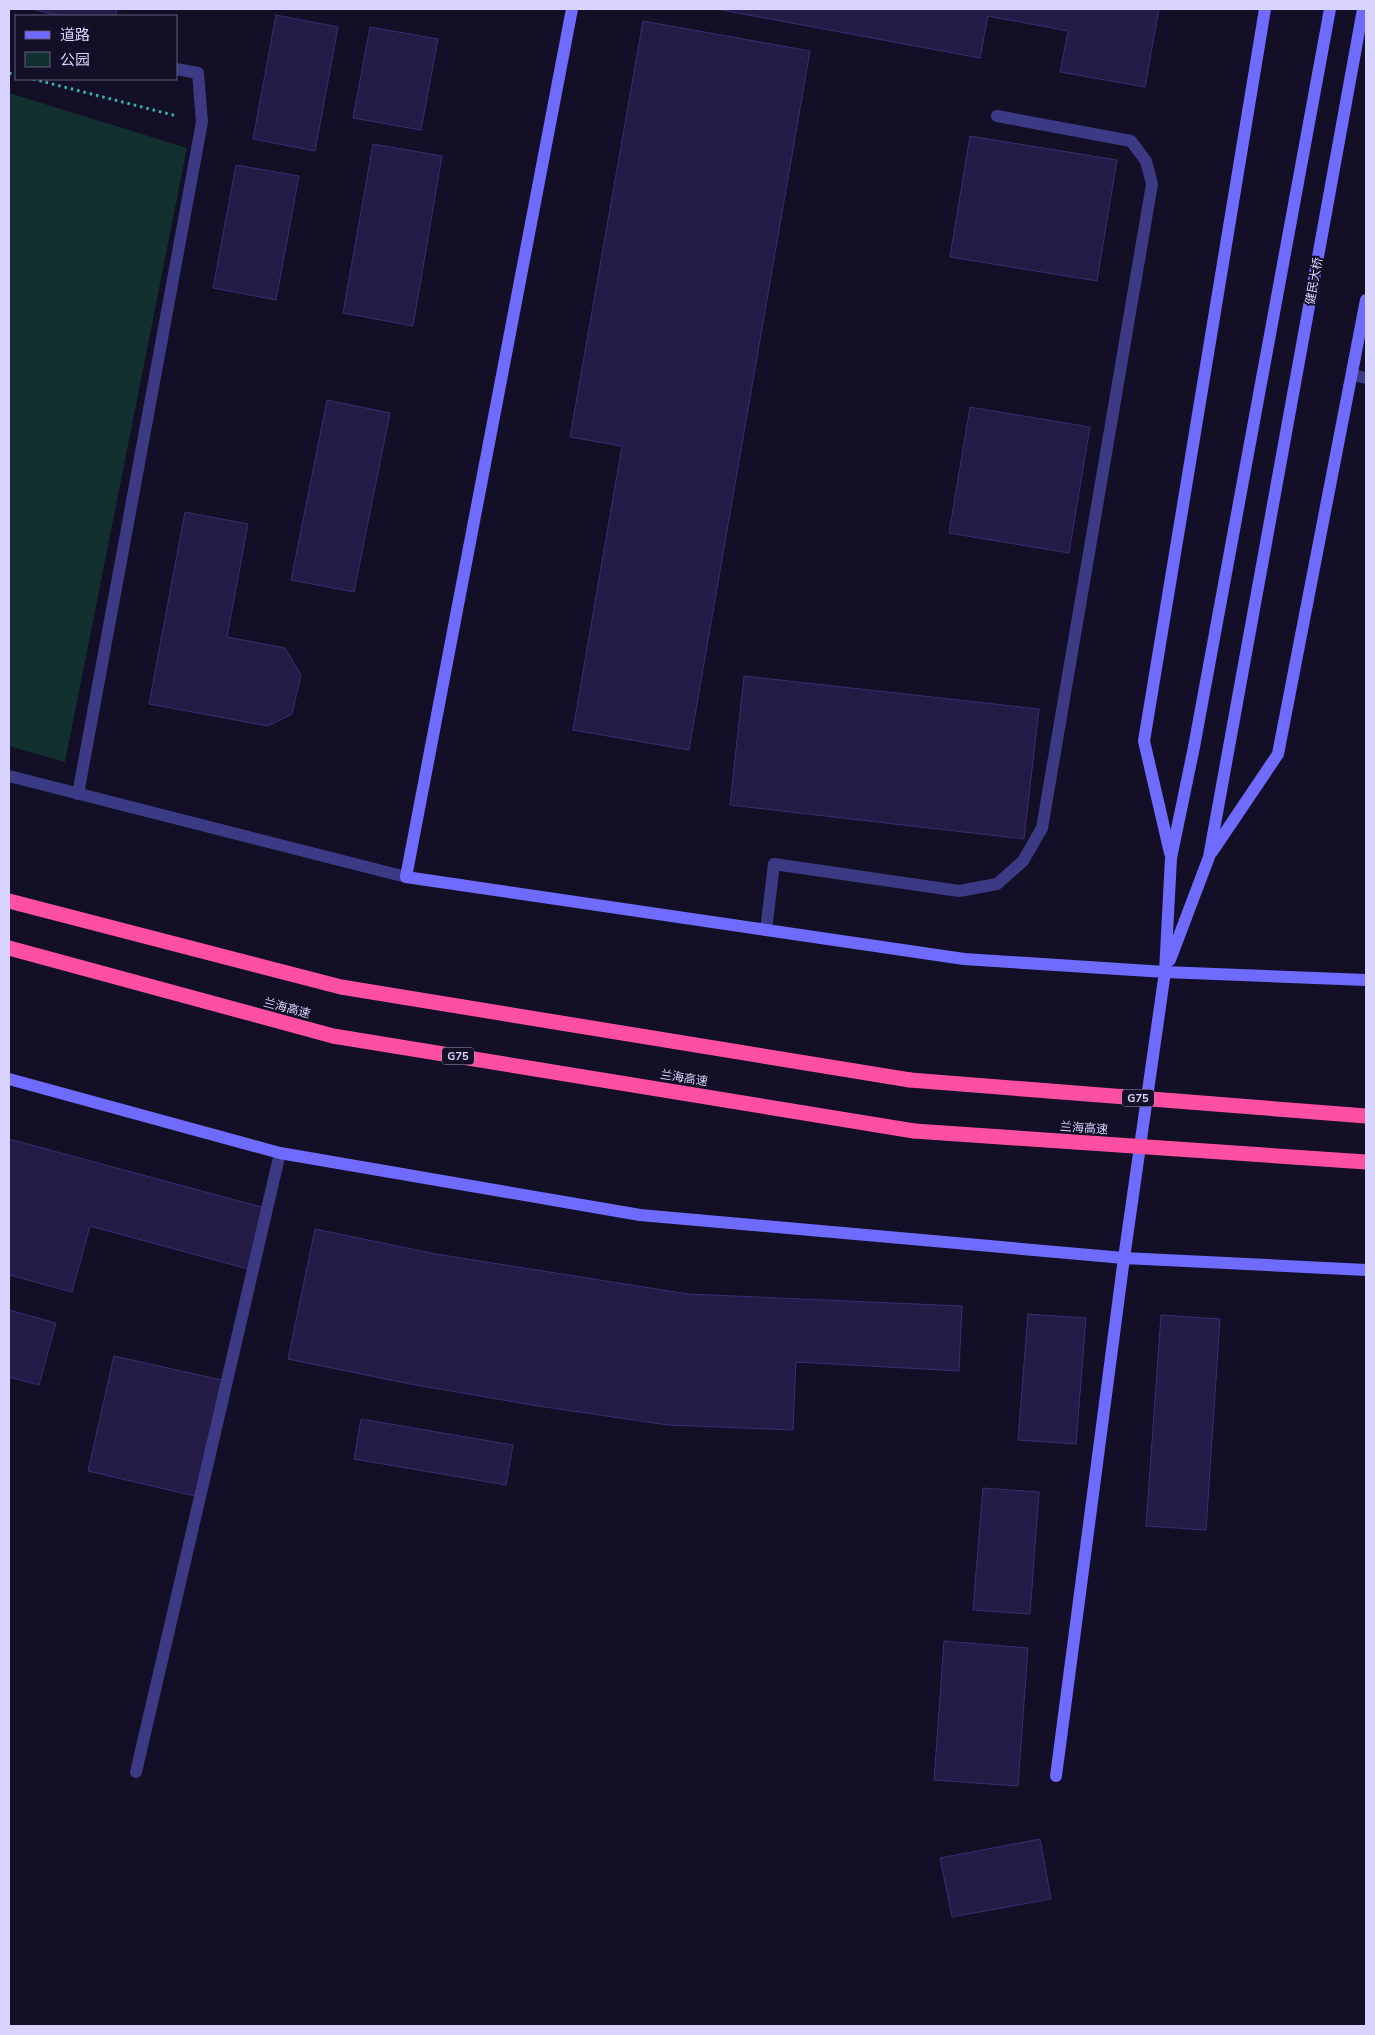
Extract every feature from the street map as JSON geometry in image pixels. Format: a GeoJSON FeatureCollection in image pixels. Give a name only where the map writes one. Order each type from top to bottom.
{"type":"FeatureCollection","features":[{"type":"Feature","properties":{"kind":"highway","name":"G75"},"geometry":{"type":"LineString","coordinates":[[9,901],[341,987],[910,1080],[1366,1116]]}},
{"type":"Feature","properties":{"kind":"highway","name":"兰海高速"},"geometry":{"type":"LineString","coordinates":[[9,948],[333,1036],[914,1131],[1366,1162]]}},
{"type":"Feature","properties":{"kind":"street"},"geometry":{"type":"LineString","coordinates":[[406,877],[572,9]]}},
{"type":"Feature","properties":{"kind":"street"},"geometry":{"type":"LineString","coordinates":[[1171,858],[1144,741],[1265,9]]}},
{"type":"Feature","properties":{"kind":"street"},"geometry":{"type":"LineString","coordinates":[[1056,1776],[1124,1258],[1165,972],[1171,858],[1232,547],[1330,9]]}},
{"type":"Feature","properties":{"kind":"street","name":"健民大桥"},"geometry":{"type":"LineString","coordinates":[[1210,856],[1363,9]]}},
{"type":"Feature","properties":{"kind":"street"},"geometry":{"type":"LineString","coordinates":[[78,794],[202,122],[198,73],[178,69]]}},
{"type":"Feature","properties":{"kind":"street"},"geometry":{"type":"LineString","coordinates":[[766,930],[774,864],[959,891],[997,884],[1023,861],[1042,828],[1152,184],[1146,161],[1131,141],[997,116]]}},
{"type":"Feature","properties":{"kind":"street"},"geometry":{"type":"LineString","coordinates":[[1165,972],[1210,856],[1278,754],[1353,375],[1366,300]]}},
{"type":"Feature","properties":{"kind":"street"},"geometry":{"type":"LineString","coordinates":[[1353,375],[1366,378]]}},
{"type":"Feature","properties":{"kind":"street"},"geometry":{"type":"LineString","coordinates":[[9,776],[406,877],[964,959],[1165,972],[1366,980]]}},
{"type":"Feature","properties":{"kind":"street"},"geometry":{"type":"LineString","coordinates":[[9,1079],[280,1153],[640,1215],[1124,1258],[1366,1270]]}},
{"type":"Feature","properties":{"kind":"street"},"geometry":{"type":"LineString","coordinates":[[136,1772],[280,1153]]}},
{"type":"Feature","properties":{"kind":"path"},"geometry":{"type":"LineString","coordinates":[[37,80],[202,122]]}},
{"type":"Feature","properties":{"kind":"green space"},"geometry":{"type":"Polygon","coordinates":[[[9,93],[187,148],[65,762],[9,746],[9,93]]]}},
{"type":"Feature","properties":{"kind":"building"},"geometry":{"type":"Polygon","coordinates":[[[31,9],[117,9],[115,15],[58,15],[31,9]]]}},
{"type":"Feature","properties":{"kind":"building"},"geometry":{"type":"Polygon","coordinates":[[[716,9],[1159,9],[1145,87],[1060,72],[1068,31],[988,16],[980,58],[716,9]]]}},
{"type":"Feature","properties":{"kind":"building"},"geometry":{"type":"Polygon","coordinates":[[[276,15],[338,27],[315,151],[253,139],[276,15]]]}},
{"type":"Feature","properties":{"kind":"building"},"geometry":{"type":"Polygon","coordinates":[[[643,21],[810,51],[689,750],[573,730],[622,446],[570,437],[643,21]]]}},
{"type":"Feature","properties":{"kind":"building"},"geometry":{"type":"Polygon","coordinates":[[[370,27],[438,39],[421,130],[353,118],[370,27]]]}},
{"type":"Feature","properties":{"kind":"building"},"geometry":{"type":"Polygon","coordinates":[[[970,136],[1117,160],[1097,281],[950,257],[970,136]]]}},
{"type":"Feature","properties":{"kind":"building"},"geometry":{"type":"Polygon","coordinates":[[[373,144],[442,156],[413,326],[343,313],[373,144]]]}},
{"type":"Feature","properties":{"kind":"building"},"geometry":{"type":"Polygon","coordinates":[[[236,165],[299,176],[276,300],[213,288],[236,165]]]}},
{"type":"Feature","properties":{"kind":"building"},"geometry":{"type":"Polygon","coordinates":[[[327,400],[390,413],[354,592],[291,580],[327,400]]]}},
{"type":"Feature","properties":{"kind":"building"},"geometry":{"type":"Polygon","coordinates":[[[970,407],[1090,427],[1069,553],[949,533],[970,407]]]}},
{"type":"Feature","properties":{"kind":"building"},"geometry":{"type":"Polygon","coordinates":[[[185,512],[248,524],[227,637],[285,648],[301,675],[292,714],[268,726],[149,704],[185,512]]]}},
{"type":"Feature","properties":{"kind":"building"},"geometry":{"type":"Polygon","coordinates":[[[744,676],[1039,709],[1024,839],[730,805],[744,676]]]}},
{"type":"Feature","properties":{"kind":"building"},"geometry":{"type":"Polygon","coordinates":[[[9,1139],[265,1208],[248,1269],[90,1226],[72,1292],[9,1275],[9,1139]]]}},
{"type":"Feature","properties":{"kind":"building"},"geometry":{"type":"Polygon","coordinates":[[[315,1229],[436,1254],[688,1294],[962,1306],[959,1371],[796,1362],[793,1430],[668,1425],[538,1406],[410,1384],[288,1359],[315,1229]]]}},
{"type":"Feature","properties":{"kind":"building"},"geometry":{"type":"Polygon","coordinates":[[[9,1310],[56,1323],[39,1385],[9,1377],[9,1310]]]}},
{"type":"Feature","properties":{"kind":"building"},"geometry":{"type":"Polygon","coordinates":[[[1028,1314],[1086,1318],[1076,1444],[1018,1440],[1028,1314]]]}},
{"type":"Feature","properties":{"kind":"building"},"geometry":{"type":"Polygon","coordinates":[[[1161,1315],[1220,1319],[1206,1530],[1146,1526],[1161,1315]]]}},
{"type":"Feature","properties":{"kind":"building"},"geometry":{"type":"Polygon","coordinates":[[[114,1356],[226,1381],[199,1497],[88,1471],[114,1356]]]}},
{"type":"Feature","properties":{"kind":"building"},"geometry":{"type":"Polygon","coordinates":[[[361,1419],[513,1445],[506,1485],[354,1459],[361,1419]]]}},
{"type":"Feature","properties":{"kind":"building"},"geometry":{"type":"Polygon","coordinates":[[[983,1488],[1039,1492],[1030,1614],[973,1610],[983,1488]]]}},
{"type":"Feature","properties":{"kind":"building"},"geometry":{"type":"Polygon","coordinates":[[[944,1641],[1028,1648],[1018,1786],[934,1780],[944,1641]]]}},
{"type":"Feature","properties":{"kind":"building"},"geometry":{"type":"Polygon","coordinates":[[[1040,1839],[1051,1899],[952,1917],[940,1858],[1040,1839]]]}}]}
